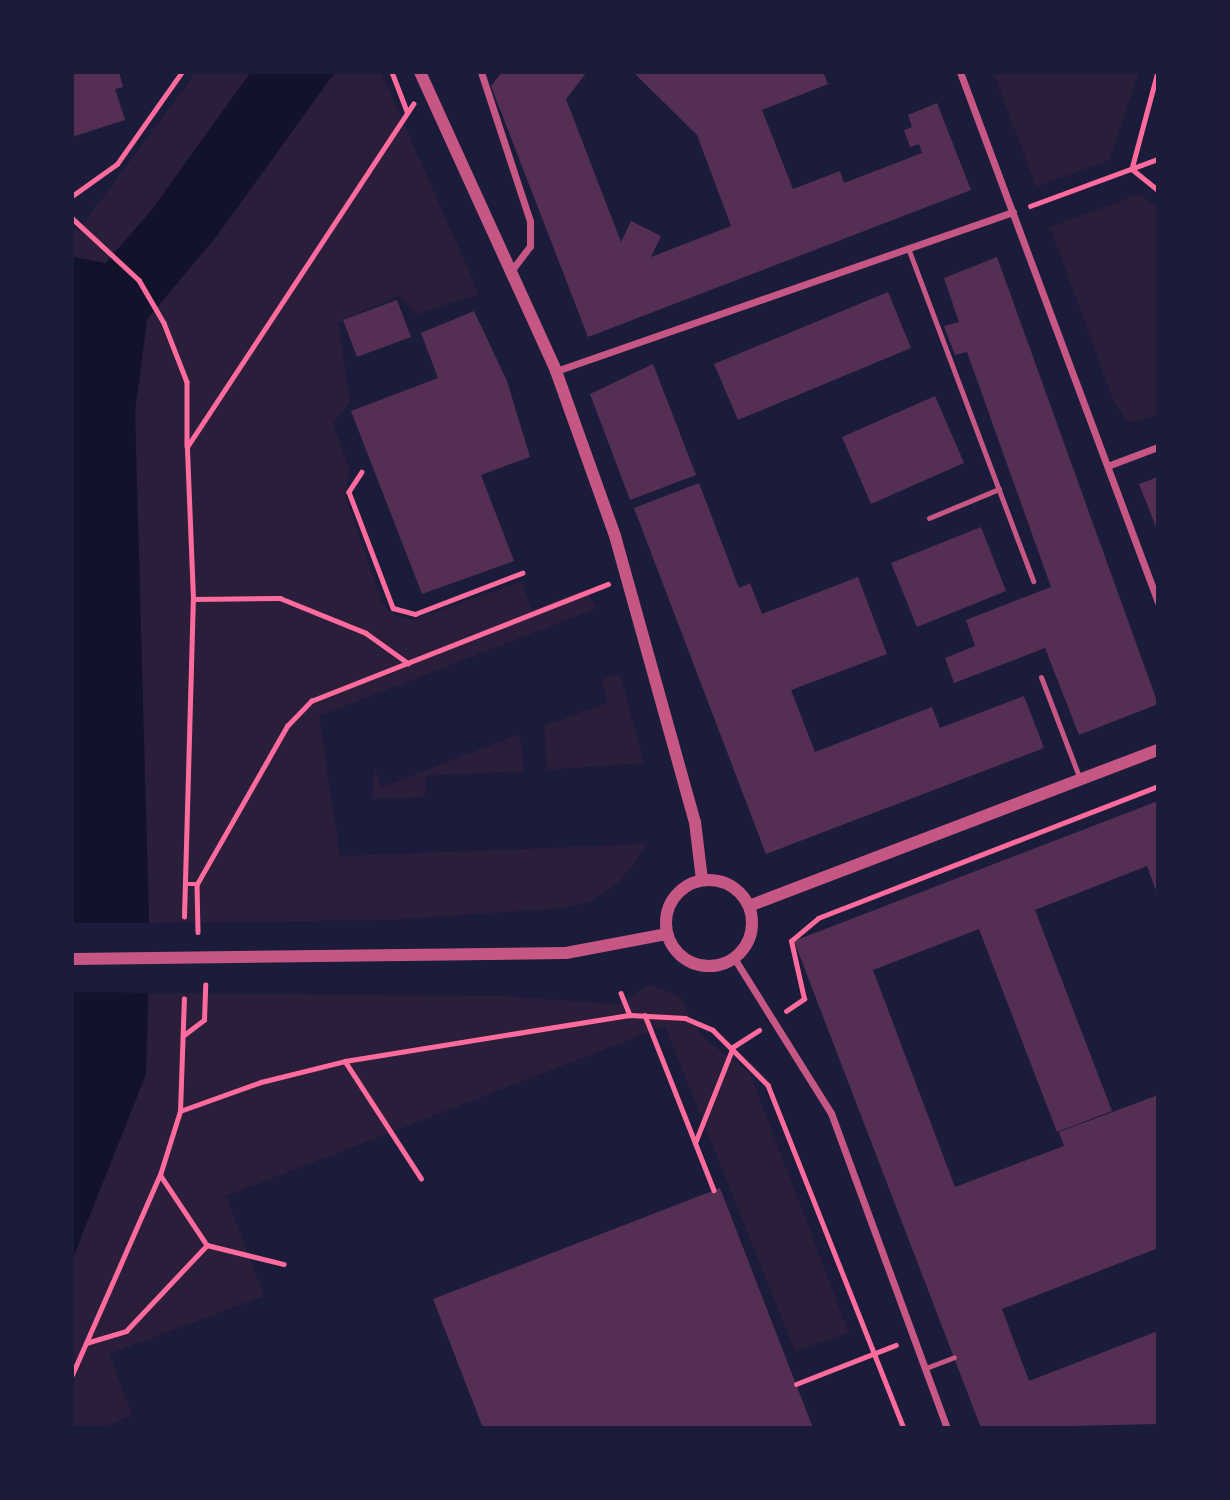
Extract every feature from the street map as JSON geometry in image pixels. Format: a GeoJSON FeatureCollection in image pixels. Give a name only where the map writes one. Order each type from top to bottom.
{"type":"FeatureCollection","features":[{"type":"Feature","properties":{"kind":"street"},"geometry":{"type":"LineString","coordinates":[[420,72],[556,371],[628,576],[695,822],[702,880]]}},
{"type":"Feature","properties":{"kind":"street"},"geometry":{"type":"LineString","coordinates":[[481,72],[530,221],[530,246],[511,271]]}},
{"type":"Feature","properties":{"kind":"street"},"geometry":{"type":"LineString","coordinates":[[960,72],[1110,465],[1158,602]]}},
{"type":"Feature","properties":{"kind":"street"},"geometry":{"type":"LineString","coordinates":[[556,371],[1013,212]]}},
{"type":"Feature","properties":{"kind":"street"},"geometry":{"type":"LineString","coordinates":[[1110,465],[1158,447]]}},
{"type":"Feature","properties":{"kind":"street"},"geometry":{"type":"LineString","coordinates":[[749,906],[1158,750]]}},
{"type":"Feature","properties":{"kind":"street"},"geometry":{"type":"LineString","coordinates":[[702,880],[734,887],[749,906],[750,934],[734,958],[713,966],[692,963],[667,934],[674,897],[702,880]]}},
{"type":"Feature","properties":{"kind":"street"},"geometry":{"type":"LineString","coordinates":[[72,959],[566,953],[667,934]]}},
{"type":"Feature","properties":{"kind":"street"},"geometry":{"type":"LineString","coordinates":[[734,958],[831,1113],[947,1428]]}},
{"type":"Feature","properties":{"kind":"lane"},"geometry":{"type":"LineString","coordinates":[[908,248],[1033,581]]}},
{"type":"Feature","properties":{"kind":"lane"},"geometry":{"type":"LineString","coordinates":[[929,518],[999,489]]}},
{"type":"Feature","properties":{"kind":"lane"},"geometry":{"type":"LineString","coordinates":[[1041,677],[1080,779]]}},
{"type":"Feature","properties":{"kind":"lane"},"geometry":{"type":"LineString","coordinates":[[926,1368],[954,1357]]}},
{"type":"Feature","properties":{"kind":"path"},"geometry":{"type":"LineString","coordinates":[[72,196],[117,164],[182,72]]}},
{"type":"Feature","properties":{"kind":"path"},"geometry":{"type":"LineString","coordinates":[[392,72],[407,111]]}},
{"type":"Feature","properties":{"kind":"path"},"geometry":{"type":"LineString","coordinates":[[1132,170],[1158,72]]}},
{"type":"Feature","properties":{"kind":"path"},"geometry":{"type":"LineString","coordinates":[[187,447],[407,111],[427,87]]}},
{"type":"Feature","properties":{"kind":"path"},"geometry":{"type":"LineString","coordinates":[[1013,212],[1158,159]]}},
{"type":"Feature","properties":{"kind":"path"},"geometry":{"type":"LineString","coordinates":[[1132,170],[1158,190]]}},
{"type":"Feature","properties":{"kind":"path"},"geometry":{"type":"LineString","coordinates":[[72,219],[139,280],[187,382],[194,599],[184,917]]}},
{"type":"Feature","properties":{"kind":"path"},"geometry":{"type":"LineString","coordinates":[[362,472],[349,492],[393,608],[415,614],[522,573]]}},
{"type":"Feature","properties":{"kind":"path"},"geometry":{"type":"LineString","coordinates":[[198,932],[197,884],[287,726],[311,701],[628,576]]}},
{"type":"Feature","properties":{"kind":"path"},"geometry":{"type":"LineString","coordinates":[[194,599],[280,598],[366,633],[408,663]]}},
{"type":"Feature","properties":{"kind":"path"},"geometry":{"type":"LineString","coordinates":[[804,999],[791,941],[818,918],[1158,786]]}},
{"type":"Feature","properties":{"kind":"path"},"geometry":{"type":"LineString","coordinates":[[185,884],[197,884]]}},
{"type":"Feature","properties":{"kind":"path"},"geometry":{"type":"LineString","coordinates":[[184,1035],[204,1020],[205,985]]}},
{"type":"Feature","properties":{"kind":"path"},"geometry":{"type":"LineString","coordinates":[[621,993],[630,1015]]}},
{"type":"Feature","properties":{"kind":"path"},"geometry":{"type":"LineString","coordinates":[[72,1375],[160,1175],[180,1111],[184,999]]}},
{"type":"Feature","properties":{"kind":"path"},"geometry":{"type":"LineString","coordinates":[[180,1111],[345,1061],[630,1015],[685,1018],[713,1030],[733,1047],[768,1085],[904,1428]]}},
{"type":"Feature","properties":{"kind":"path"},"geometry":{"type":"LineString","coordinates":[[645,1015],[714,1190]]}},
{"type":"Feature","properties":{"kind":"path"},"geometry":{"type":"LineString","coordinates":[[695,1143],[733,1047]]}},
{"type":"Feature","properties":{"kind":"path"},"geometry":{"type":"LineString","coordinates":[[345,1061],[421,1178]]}},
{"type":"Feature","properties":{"kind":"path"},"geometry":{"type":"LineString","coordinates":[[160,1175],[207,1245],[284,1264]]}},
{"type":"Feature","properties":{"kind":"path"},"geometry":{"type":"LineString","coordinates":[[85,1343],[127,1331],[207,1245]]}},
{"type":"Feature","properties":{"kind":"path"},"geometry":{"type":"LineString","coordinates":[[796,1384],[916,1338]]}},
{"type":"Feature","properties":{"kind":"shaded area"},"geometry":{"type":"Polygon","coordinates":[[[196,72],[251,72],[150,212],[105,263],[72,257],[72,227],[78,231],[196,72]]]}},
{"type":"Feature","properties":{"kind":"shaded area"},"geometry":{"type":"Polygon","coordinates":[[[251,72],[335,72],[216,237],[147,319],[135,412],[149,923],[146,1074],[72,1260],[72,257],[106,263],[150,212],[251,72]]]}},
{"type":"Feature","properties":{"kind":"shaded area"},"geometry":{"type":"Polygon","coordinates":[[[335,72],[381,72],[479,294],[417,314],[399,296],[338,322],[350,401],[333,424],[350,469],[345,496],[382,602],[394,615],[412,620],[521,582],[532,610],[586,589],[597,608],[319,716],[340,856],[648,844],[621,880],[592,901],[564,908],[393,920],[149,923],[135,412],[147,319],[216,237],[335,72]]]}},
{"type":"Feature","properties":{"kind":"shaded area"},"geometry":{"type":"Polygon","coordinates":[[[993,72],[1139,72],[1109,160],[1036,187],[993,72]]]}},
{"type":"Feature","properties":{"kind":"shaded area"},"geometry":{"type":"Polygon","coordinates":[[[1139,194],[1158,208],[1158,414],[1138,421],[1127,421],[1114,402],[1050,227],[1139,194]]]}},
{"type":"Feature","properties":{"kind":"shaded area"},"geometry":{"type":"Polygon","coordinates":[[[620,674],[644,763],[547,770],[544,726],[607,703],[602,679],[620,674]]]}},
{"type":"Feature","properties":{"kind":"shaded area"},"geometry":{"type":"Polygon","coordinates":[[[520,734],[524,771],[425,776],[425,797],[372,799],[374,767],[382,787],[520,734]]]}},
{"type":"Feature","properties":{"kind":"shaded area"},"geometry":{"type":"Polygon","coordinates":[[[649,985],[679,996],[703,1038],[750,1073],[849,1333],[795,1351],[665,1026],[226,1196],[264,1296],[109,1354],[132,1415],[102,1428],[72,1428],[72,1260],[146,1074],[149,993],[502,996],[618,1004],[649,985]]]}},
{"type":"Feature","properties":{"kind":"pier"},"geometry":{"type":"Polygon","coordinates":[[[72,923],[152,923],[153,993],[72,992],[72,923]]]}},
{"type":"Feature","properties":{"kind":"building"},"geometry":{"type":"Polygon","coordinates":[[[72,72],[119,72],[123,87],[115,89],[125,120],[72,137],[72,72]]]}},
{"type":"Feature","properties":{"kind":"building"},"geometry":{"type":"Polygon","coordinates":[[[502,72],[587,72],[566,99],[621,242],[631,221],[661,236],[651,257],[731,226],[697,135],[633,72],[823,72],[828,84],[762,110],[793,189],[840,171],[844,183],[922,153],[919,144],[910,147],[904,130],[912,127],[908,115],[937,103],[971,190],[588,337],[491,86],[502,72]]]}},
{"type":"Feature","properties":{"kind":"building"},"geometry":{"type":"Polygon","coordinates":[[[997,257],[1158,704],[1079,735],[1045,648],[954,683],[945,658],[975,646],[966,620],[1051,587],[967,352],[955,355],[944,326],[959,322],[944,278],[997,257]]]}},
{"type":"Feature","properties":{"kind":"building"},"geometry":{"type":"Polygon","coordinates":[[[888,292],[911,348],[738,420],[714,364],[888,292]]]}},
{"type":"Feature","properties":{"kind":"building"},"geometry":{"type":"Polygon","coordinates":[[[397,300],[411,337],[357,357],[343,320],[397,300]]]}},
{"type":"Feature","properties":{"kind":"building"},"geometry":{"type":"Polygon","coordinates":[[[474,311],[507,381],[530,457],[481,475],[514,561],[422,594],[351,411],[438,378],[421,333],[474,311]]]}},
{"type":"Feature","properties":{"kind":"building"},"geometry":{"type":"Polygon","coordinates":[[[653,364],[696,475],[630,500],[590,394],[653,364]]]}},
{"type":"Feature","properties":{"kind":"building"},"geometry":{"type":"Polygon","coordinates":[[[935,396],[964,463],[871,504],[842,437],[935,396]]]}},
{"type":"Feature","properties":{"kind":"building"},"geometry":{"type":"Polygon","coordinates":[[[1158,477],[1158,532],[1139,484],[1158,477]]]}},
{"type":"Feature","properties":{"kind":"building"},"geometry":{"type":"Polygon","coordinates":[[[699,483],[739,588],[750,583],[762,614],[858,577],[887,654],[791,690],[815,752],[932,707],[940,728],[1024,696],[1044,748],[766,854],[634,508],[699,483]]]}},
{"type":"Feature","properties":{"kind":"building"},"geometry":{"type":"Polygon","coordinates":[[[981,527],[1006,591],[917,627],[891,563],[981,527]]]}},
{"type":"Feature","properties":{"kind":"building"},"geometry":{"type":"Polygon","coordinates":[[[1158,801],[1158,896],[1147,866],[1035,910],[1112,1111],[1057,1132],[979,929],[873,970],[955,1187],[1064,1146],[1059,1132],[1158,1095],[1158,1248],[1002,1309],[1029,1381],[1158,1331],[1158,1424],[981,1428],[794,941],[1158,801]]]}},
{"type":"Feature","properties":{"kind":"building"},"geometry":{"type":"Polygon","coordinates":[[[720,1188],[813,1428],[483,1428],[433,1299],[720,1188]]]}}]}
